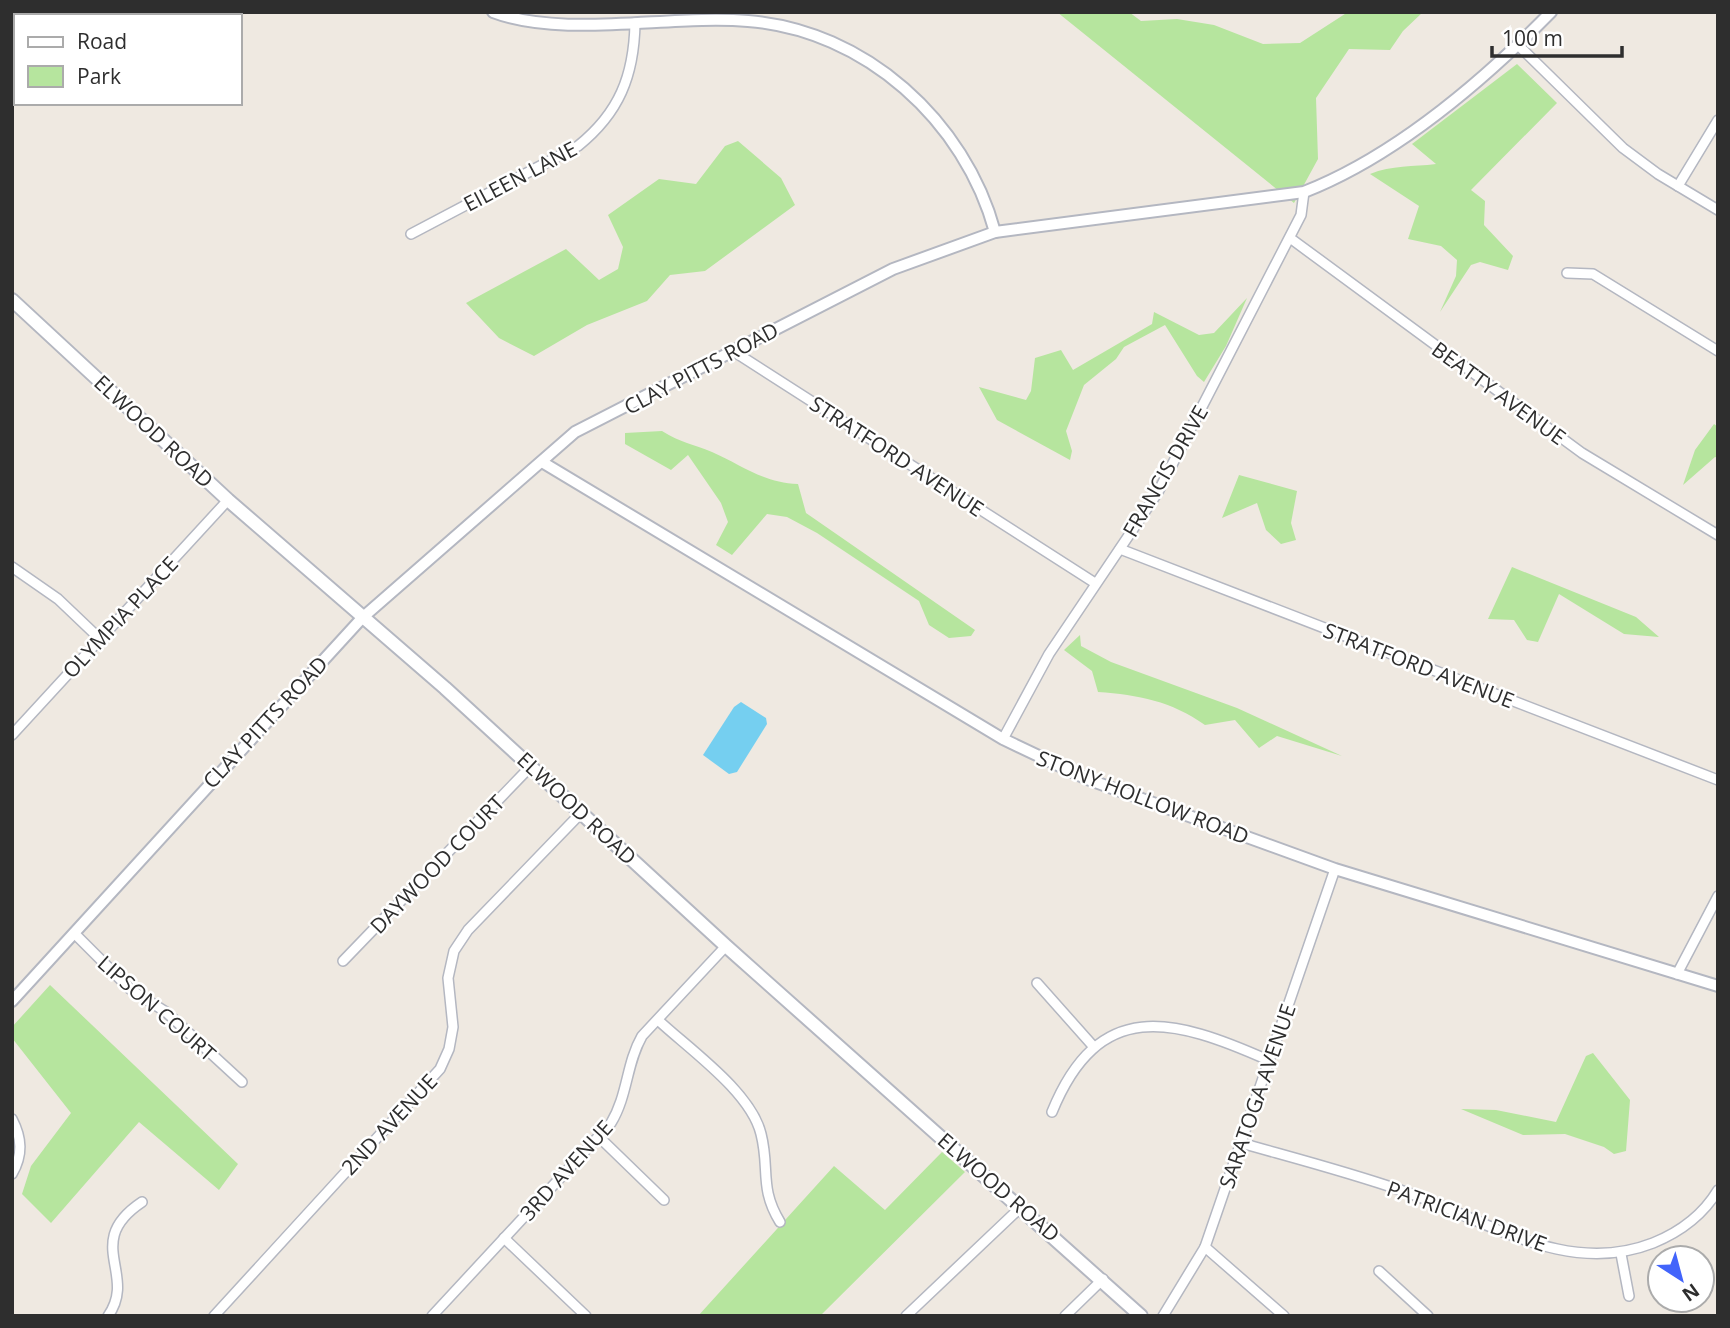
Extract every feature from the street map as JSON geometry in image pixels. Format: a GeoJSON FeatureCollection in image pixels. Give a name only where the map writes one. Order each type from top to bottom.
{"type":"FeatureCollection","features":[{"type":"Feature","properties":{"kind":"main road","name":"ELWOOD ROAD"},"geometry":{"type":"LineString","coordinates":[[12,300],[228,500],[531,766],[726,946],[1022,1206],[1141,1316]]}},
{"type":"Feature","properties":{"kind":"street"},"geometry":{"type":"LineString","coordinates":[[493,12],[545,22],[635,23],[749,16],[830,43],[900,84],[925,106],[963,154],[988,205],[995,232]]}},
{"type":"Feature","properties":{"kind":"street","name":"CLAY PITTS ROAD"},"geometry":{"type":"LineString","coordinates":[[12,1001],[362,618],[575,432],[893,269],[995,232],[1304,192],[1340,178],[1380,155],[1518,45],[1551,12]]}},
{"type":"Feature","properties":{"kind":"street","name":"EILEEN LANE"},"geometry":{"type":"LineString","coordinates":[[411,234],[578,146],[594,133],[612,113],[623,94],[635,49],[635,23]]}},
{"type":"Feature","properties":{"kind":"street"},"geometry":{"type":"LineString","coordinates":[[1518,45],[1623,148],[1718,210]]}},
{"type":"Feature","properties":{"kind":"street"},"geometry":{"type":"LineString","coordinates":[[1678,186],[1718,120]]}},
{"type":"Feature","properties":{"kind":"street","name":"FRANCIS DRIVE"},"geometry":{"type":"LineString","coordinates":[[1003,739],[1049,654],[1120,550],[1183,446],[1301,215],[1304,192]]}},
{"type":"Feature","properties":{"kind":"street","name":"BEATTY AVENUE"},"geometry":{"type":"LineString","coordinates":[[1290,238],[1582,453],[1718,535]]}},
{"type":"Feature","properties":{"kind":"street"},"geometry":{"type":"LineString","coordinates":[[1567,273],[1593,274],[1718,351]]}},
{"type":"Feature","properties":{"kind":"street","name":"STRATFORD AVENUE"},"geometry":{"type":"LineString","coordinates":[[733,351],[1095,583]]}},
{"type":"Feature","properties":{"kind":"street","name":"STONY HOLLOW ROAD"},"geometry":{"type":"LineString","coordinates":[[542,462],[1003,739],[1087,779],[1335,869],[1718,986]]}},
{"type":"Feature","properties":{"kind":"street","name":"OLYMPIA PLACE"},"geometry":{"type":"LineString","coordinates":[[12,735],[228,500]]}},
{"type":"Feature","properties":{"kind":"street","name":"STRATFORD AVENUE"},"geometry":{"type":"LineString","coordinates":[[1120,550],[1718,780]]}},
{"type":"Feature","properties":{"kind":"street"},"geometry":{"type":"LineString","coordinates":[[12,567],[58,599],[100,639]]}},
{"type":"Feature","properties":{"kind":"street","name":"DAYWOOD COURT"},"geometry":{"type":"LineString","coordinates":[[343,961],[531,766]]}},
{"type":"Feature","properties":{"kind":"street","name":"2ND AVENUE"},"geometry":{"type":"LineString","coordinates":[[215,1316],[440,1069],[449,1049],[453,1027],[448,978],[453,951],[468,930],[581,813]]}},
{"type":"Feature","properties":{"kind":"street","name":"SARATOGA AVENUE"},"geometry":{"type":"LineString","coordinates":[[1163,1316],[1205,1247],[1335,869]]}},
{"type":"Feature","properties":{"kind":"street"},"geometry":{"type":"LineString","coordinates":[[1677,974],[1718,896]]}},
{"type":"Feature","properties":{"kind":"street","name":"LIPSON COURT"},"geometry":{"type":"LineString","coordinates":[[74,933],[130,989],[166,1013],[242,1082]]}},
{"type":"Feature","properties":{"kind":"street","name":"3RD AVENUE"},"geometry":{"type":"LineString","coordinates":[[432,1316],[599,1137],[619,1109],[633,1052],[642,1036],[726,946]]}},
{"type":"Feature","properties":{"kind":"street"},"geometry":{"type":"LineString","coordinates":[[1037,983],[1093,1046]]}},
{"type":"Feature","properties":{"kind":"street"},"geometry":{"type":"LineString","coordinates":[[658,1020],[736,1092],[752,1113],[761,1134],[769,1203],[780,1222]]}},
{"type":"Feature","properties":{"kind":"street"},"geometry":{"type":"LineString","coordinates":[[1052,1112],[1061,1088],[1093,1046],[1135,1027],[1175,1027],[1235,1045],[1268,1060]]}},
{"type":"Feature","properties":{"kind":"street"},"geometry":{"type":"LineString","coordinates":[[12,1119],[20,1138],[20,1157],[12,1174]]}},
{"type":"Feature","properties":{"kind":"street"},"geometry":{"type":"LineString","coordinates":[[599,1137],[664,1200]]}},
{"type":"Feature","properties":{"kind":"street","name":"PATRICIAN DRIVE"},"geometry":{"type":"LineString","coordinates":[[1241,1143],[1400,1189],[1493,1228],[1566,1252],[1621,1254],[1678,1231],[1711,1202],[1718,1190]]}},
{"type":"Feature","properties":{"kind":"street"},"geometry":{"type":"LineString","coordinates":[[108,1316],[116,1298],[113,1233],[122,1215],[142,1202]]}},
{"type":"Feature","properties":{"kind":"street"},"geometry":{"type":"LineString","coordinates":[[905,1316],[1022,1206]]}},
{"type":"Feature","properties":{"kind":"street"},"geometry":{"type":"LineString","coordinates":[[504,1238],[586,1316]]}},
{"type":"Feature","properties":{"kind":"street"},"geometry":{"type":"LineString","coordinates":[[1205,1247],[1284,1316]]}},
{"type":"Feature","properties":{"kind":"street"},"geometry":{"type":"LineString","coordinates":[[1621,1254],[1629,1296]]}},
{"type":"Feature","properties":{"kind":"street"},"geometry":{"type":"LineString","coordinates":[[1379,1271],[1428,1316]]}},
{"type":"Feature","properties":{"kind":"street"},"geometry":{"type":"LineString","coordinates":[[1065,1316],[1103,1279]]}},
{"type":"Feature","properties":{"kind":"green space"},"geometry":{"type":"Polygon","coordinates":[[[1057,12],[1129,12],[1141,21],[1177,19],[1214,25],[1263,44],[1300,43],[1348,12],[1423,12],[1403,31],[1390,50],[1349,49],[1316,98],[1318,159],[1294,203],[1057,12]]]}},
{"type":"Feature","properties":{"kind":"green space"},"geometry":{"type":"Polygon","coordinates":[[[1517,64],[1557,103],[1471,190],[1485,201],[1484,225],[1513,256],[1508,270],[1480,262],[1471,265],[1440,312],[1456,276],[1457,260],[1441,246],[1408,239],[1419,206],[1370,174],[1394,168],[1436,164],[1412,144],[1517,64]]]}},
{"type":"Feature","properties":{"kind":"green space"},"geometry":{"type":"Polygon","coordinates":[[[738,141],[781,178],[795,205],[705,271],[670,275],[647,301],[587,325],[534,356],[499,338],[466,303],[566,249],[599,280],[618,269],[623,247],[608,215],[659,179],[696,184],[725,146],[738,141]]]}},
{"type":"Feature","properties":{"kind":"green space"},"geometry":{"type":"Polygon","coordinates":[[[1247,298],[1226,346],[1204,382],[1197,376],[1165,325],[1124,347],[1116,359],[1084,385],[1066,431],[1072,451],[1070,460],[997,420],[979,387],[1026,400],[1031,391],[1035,358],[1061,350],[1073,370],[1152,324],[1154,312],[1199,335],[1214,333],[1247,298]]]}},
{"type":"Feature","properties":{"kind":"green space"},"geometry":{"type":"Polygon","coordinates":[[[1714,424],[1718,427],[1718,458],[1715,457],[1683,485],[1695,450],[1714,424]]]}},
{"type":"Feature","properties":{"kind":"green space"},"geometry":{"type":"Polygon","coordinates":[[[662,431],[763,477],[798,484],[806,513],[975,630],[971,636],[949,638],[929,625],[919,601],[817,533],[787,517],[767,514],[732,555],[716,545],[728,522],[721,503],[688,455],[671,470],[625,444],[625,433],[662,431]]]}},
{"type":"Feature","properties":{"kind":"green space"},"geometry":{"type":"Polygon","coordinates":[[[1239,475],[1297,491],[1291,523],[1296,540],[1281,544],[1266,530],[1257,503],[1222,518],[1239,475]]]}},
{"type":"Feature","properties":{"kind":"green space"},"geometry":{"type":"Polygon","coordinates":[[[1512,567],[1636,617],[1659,637],[1624,634],[1559,594],[1538,642],[1527,640],[1514,620],[1488,619],[1512,567]]]}},
{"type":"Feature","properties":{"kind":"green space"},"geometry":{"type":"Polygon","coordinates":[[[1080,635],[1081,646],[1111,662],[1237,708],[1342,756],[1277,736],[1259,748],[1235,720],[1205,725],[1167,705],[1127,695],[1098,692],[1092,671],[1064,650],[1080,635]]]}},
{"type":"Feature","properties":{"kind":"green space"},"geometry":{"type":"Polygon","coordinates":[[[50,985],[238,1164],[219,1190],[139,1122],[51,1223],[22,1194],[31,1166],[71,1113],[12,1038],[12,1027],[50,985]]]}},
{"type":"Feature","properties":{"kind":"green space"},"geometry":{"type":"Polygon","coordinates":[[[1593,1053],[1630,1100],[1626,1151],[1614,1154],[1604,1147],[1565,1134],[1523,1135],[1461,1109],[1496,1110],[1556,1122],[1586,1056],[1593,1053]]]}},
{"type":"Feature","properties":{"kind":"green space"},"geometry":{"type":"Polygon","coordinates":[[[942,1152],[965,1172],[820,1316],[698,1316],[834,1166],[885,1210],[942,1152]]]}},
{"type":"Feature","properties":{"kind":"water"},"geometry":{"type":"Polygon","coordinates":[[[741,702],[766,718],[767,724],[737,772],[729,774],[703,755],[734,707],[741,702]]]}}]}
